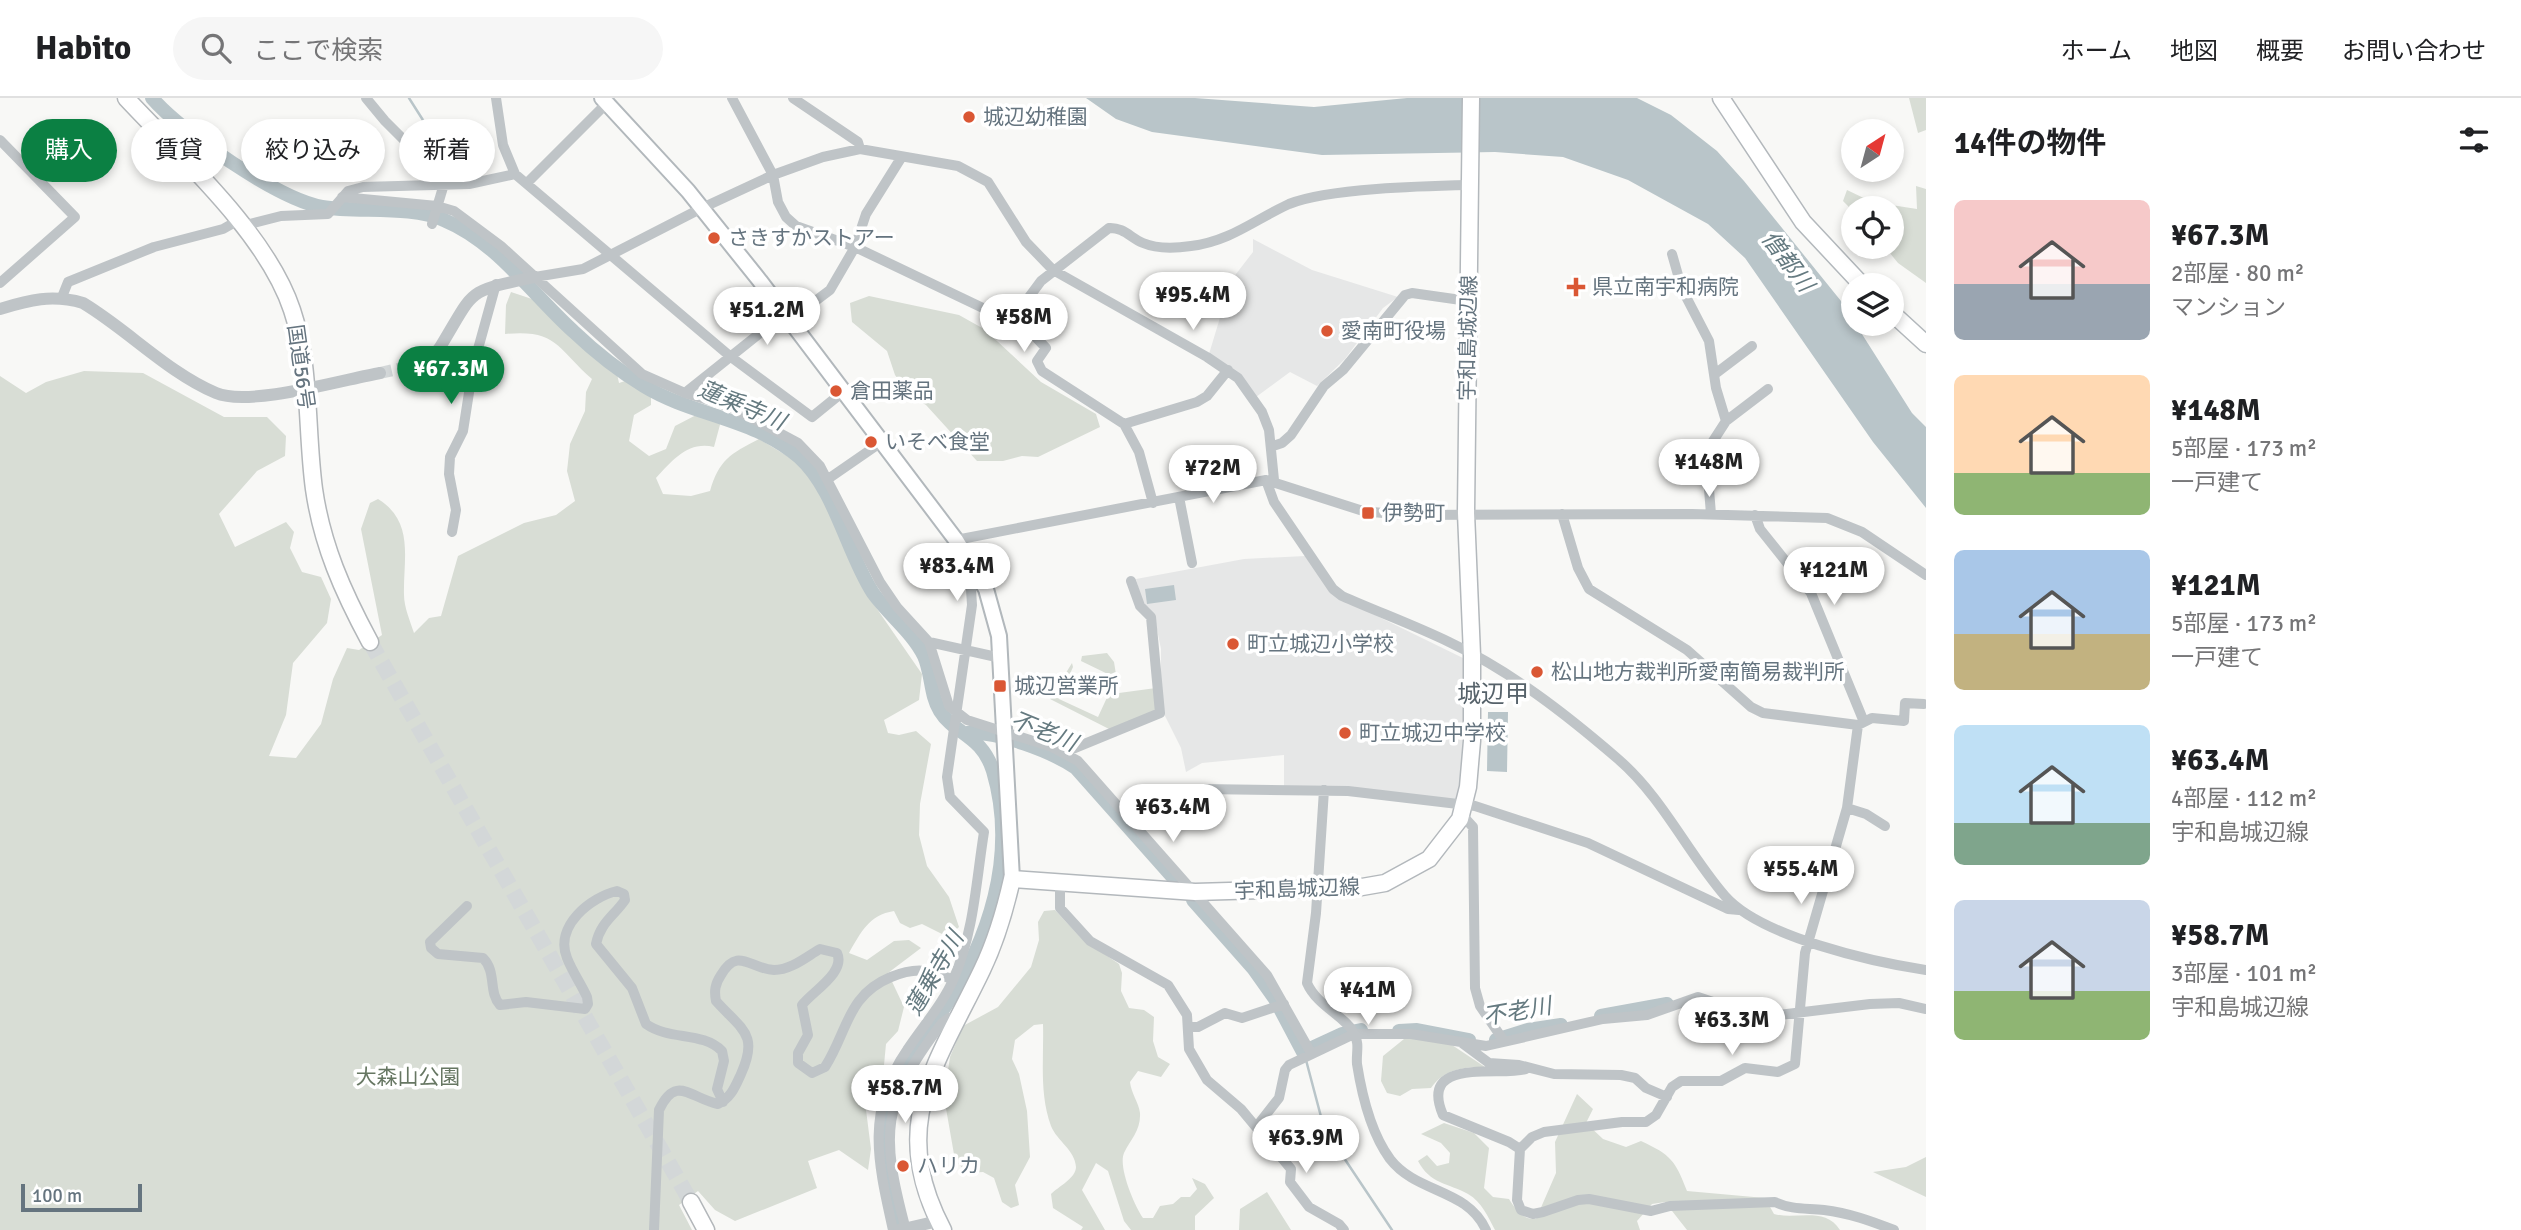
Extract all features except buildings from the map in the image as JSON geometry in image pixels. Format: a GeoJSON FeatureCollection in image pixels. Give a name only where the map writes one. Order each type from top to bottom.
{"type":"FeatureCollection","features":[{"type":"Feature","properties":{"kind":"main road","name":"国道56号"},"geometry":{"type":"LineString","coordinates":[[126,98],[240,224],[281,283],[299,336],[314,490],[327,555],[370,642]]}},
{"type":"Feature","properties":{"kind":"main road","name":"宇和島城辺線"},"geometry":{"type":"LineString","coordinates":[[1012,879],[1195,892],[1362,887],[1385,883],[1406,874],[1429,859],[1441,846],[1464,810],[1472,741],[1472,655],[1466,513],[1471,98]]}},
{"type":"Feature","properties":{"kind":"main road"},"geometry":{"type":"LineString","coordinates":[[1721,98],[1803,222],[1851,273]]}},
{"type":"Feature","properties":{"kind":"main road"},"geometry":{"type":"LineString","coordinates":[[606,100],[702,208],[883,441],[974,567],[996,618],[1006,733],[1012,879],[997,935],[933,1063],[923,1093],[918,1124],[922,1172],[927,1196],[941,1226]]}},
{"type":"Feature","properties":{"kind":"main road"},"geometry":{"type":"LineString","coordinates":[[1904,324],[1926,344]]}},
{"type":"Feature","properties":{"kind":"main road"},"geometry":{"type":"LineString","coordinates":[[691,1202],[706,1230]]}},
{"type":"Feature","properties":{"kind":"street"},"geometry":{"type":"LineString","coordinates":[[366,98],[441,177],[444,184],[432,224]]}},
{"type":"Feature","properties":{"kind":"street"},"geometry":{"type":"LineString","coordinates":[[496,98],[503,145],[515,174],[528,182],[611,256],[731,357],[812,417],[844,391]]}},
{"type":"Feature","properties":{"kind":"street"},"geometry":{"type":"LineString","coordinates":[[732,98],[773,175],[778,202],[786,217],[796,226],[855,247],[1029,330],[1046,348],[1037,361],[1042,371],[1124,424],[1139,452],[1153,503]]}},
{"type":"Feature","properties":{"kind":"street"},"geometry":{"type":"LineString","coordinates":[[793,98],[858,142],[860,149]]}},
{"type":"Feature","properties":{"kind":"street"},"geometry":{"type":"LineString","coordinates":[[528,182],[606,100]]}},
{"type":"Feature","properties":{"kind":"street"},"geometry":{"type":"LineString","coordinates":[[0,140],[75,217],[0,283]]}},
{"type":"Feature","properties":{"kind":"street"},"geometry":{"type":"LineString","coordinates":[[439,349],[470,297],[496,284],[583,269],[611,256],[644,235],[773,175],[823,157],[860,149],[958,166],[988,182],[1027,242],[1054,270],[1227,370],[1244,386],[1262,412],[1273,446],[1270,480],[1274,502],[1333,589],[1472,655],[1558,709],[1650,789],[1711,878],[1739,910]]}},
{"type":"Feature","properties":{"kind":"street"},"geometry":{"type":"LineString","coordinates":[[685,393],[787,316],[830,290],[855,247],[866,214],[901,158]]}},
{"type":"Feature","properties":{"kind":"street"},"geometry":{"type":"LineString","coordinates":[[62,297],[68,282],[154,247],[281,216],[328,214],[348,191],[363,187],[469,184],[515,174]]}},
{"type":"Feature","properties":{"kind":"street"},"geometry":{"type":"LineString","coordinates":[[1012,320],[1028,296],[1054,270],[1109,228],[1123,230],[1144,243],[1189,247],[1233,234],[1290,204],[1313,198],[1470,182]]}},
{"type":"Feature","properties":{"kind":"street"},"geometry":{"type":"LineString","coordinates":[[340,199],[437,206],[454,211],[486,233],[628,365],[658,383],[731,407],[798,443],[820,466],[828,479],[880,582],[897,607],[929,642],[949,706],[957,715],[1065,752],[1092,774],[1267,975],[1311,1053]]}},
{"type":"Feature","properties":{"kind":"street"},"geometry":{"type":"LineString","coordinates":[[1672,254],[1682,289],[1709,341],[1726,421]]}},
{"type":"Feature","properties":{"kind":"street"},"geometry":{"type":"LineString","coordinates":[[452,531],[456,510],[449,474],[450,457],[463,431],[472,367],[496,284]]}},
{"type":"Feature","properties":{"kind":"street"},"geometry":{"type":"LineString","coordinates":[[1273,446],[1282,443],[1291,435],[1324,386],[1343,370],[1405,295],[1412,293],[1468,301]]}},
{"type":"Feature","properties":{"kind":"street"},"geometry":{"type":"LineString","coordinates":[[0,309],[28,300],[62,297],[82,303],[103,315],[188,377],[218,394],[261,396],[380,373]]}},
{"type":"Feature","properties":{"kind":"street"},"geometry":{"type":"LineString","coordinates":[[1714,374],[1752,346]]}},
{"type":"Feature","properties":{"kind":"street"},"geometry":{"type":"LineString","coordinates":[[1124,424],[1197,402],[1207,396],[1227,370]]}},
{"type":"Feature","properties":{"kind":"street"},"geometry":{"type":"LineString","coordinates":[[1711,514],[1706,452],[1726,421],[1768,390]]}},
{"type":"Feature","properties":{"kind":"street"},"geometry":{"type":"LineString","coordinates":[[828,479],[883,441]]}},
{"type":"Feature","properties":{"kind":"street"},"geometry":{"type":"LineString","coordinates":[[956,540],[1270,480],[1363,511],[1403,515],[1711,514],[1827,518],[1844,523],[1926,575]]}},
{"type":"Feature","properties":{"kind":"street"},"geometry":{"type":"LineString","coordinates":[[1179,497],[1192,563]]}},
{"type":"Feature","properties":{"kind":"street"},"geometry":{"type":"LineString","coordinates":[[1562,514],[1578,568],[1589,589],[1687,650],[1751,707],[1763,713],[1861,723],[1872,718],[1904,721],[1905,703],[1924,704]]}},
{"type":"Feature","properties":{"kind":"street"},"geometry":{"type":"LineString","coordinates":[[1755,515],[1760,529],[1811,593],[1861,723],[1847,808],[1808,940],[1798,1013],[1795,1064],[1790,1069],[1778,1072],[1745,1068],[1721,1081],[1681,1081],[1672,1087],[1656,1115],[1646,1122],[1622,1122],[1544,1132],[1532,1136],[1520,1149],[1517,1200],[1521,1210],[1532,1214],[1578,1200],[1651,1211],[1670,1206],[1775,1202],[1789,1209],[1824,1210],[1861,1216],[1894,1230]]}},
{"type":"Feature","properties":{"kind":"street"},"geometry":{"type":"LineString","coordinates":[[901,1230],[878,1153],[879,1112],[895,1070],[953,980],[969,935],[984,832],[948,791],[972,605],[970,574],[974,567]]}},
{"type":"Feature","properties":{"kind":"street"},"geometry":{"type":"LineString","coordinates":[[1065,752],[1160,713],[1151,617],[1140,606],[1131,582]]}},
{"type":"Feature","properties":{"kind":"street"},"geometry":{"type":"LineString","coordinates":[[929,642],[1001,658]]}},
{"type":"Feature","properties":{"kind":"street"},"geometry":{"type":"LineString","coordinates":[[1128,816],[1163,799],[1201,789],[1324,790],[1464,810],[1540,825],[1588,843],[1728,909],[1739,910],[1808,940],[1872,962],[1926,970]]}},
{"type":"Feature","properties":{"kind":"street"},"geometry":{"type":"LineString","coordinates":[[1324,790],[1318,890],[1307,983],[1319,1001],[1354,1034],[1367,1108],[1379,1142],[1392,1161],[1429,1188],[1454,1196],[1470,1206],[1486,1230]]}},
{"type":"Feature","properties":{"kind":"street"},"geometry":{"type":"LineString","coordinates":[[1847,808],[1866,814],[1885,826]]}},
{"type":"Feature","properties":{"kind":"street"},"geometry":{"type":"LineString","coordinates":[[1464,810],[1474,827],[1475,988],[1480,1006],[1504,1041]]}},
{"type":"Feature","properties":{"kind":"street"},"geometry":{"type":"LineString","coordinates":[[1060,882],[1060,908],[1090,941],[1168,985],[1186,1015],[1189,1049],[1207,1080],[1257,1126],[1291,1169],[1290,1182],[1309,1207],[1344,1230]]}},
{"type":"Feature","properties":{"kind":"street"},"geometry":{"type":"LineString","coordinates":[[467,906],[430,942],[431,948],[438,954],[483,958],[491,970],[495,999],[500,1005],[526,1002],[584,1009],[588,1004],[587,997],[566,957],[569,926],[580,911],[606,894],[617,891],[624,894],[625,900],[604,923],[596,944],[632,988],[646,1024],[668,1035],[704,1039],[722,1051],[724,1061],[716,1089],[723,1102]]}},
{"type":"Feature","properties":{"kind":"street"},"geometry":{"type":"LineString","coordinates":[[723,1102],[736,1085],[751,1046],[747,1035],[716,1001],[716,982],[727,963],[736,960],[774,970],[790,967],[820,949],[831,949],[837,953],[840,957],[833,973],[802,1004],[808,1035],[798,1053],[798,1063],[812,1073],[825,1067],[836,1051],[853,1008],[862,994],[876,983],[919,969],[953,980]]}},
{"type":"Feature","properties":{"kind":"street"},"geometry":{"type":"LineString","coordinates":[[901,1230],[890,1138],[891,1111],[911,1065],[943,1023],[958,1016],[948,991]]}},
{"type":"Feature","properties":{"kind":"street"},"geometry":{"type":"LineString","coordinates":[[1257,1126],[1279,1098],[1285,1070],[1311,1053],[1354,1034],[1411,1034],[1486,1046],[1603,1019],[1647,1015],[1698,997],[1743,1012],[1771,1016],[1870,1004],[1899,1003],[1926,1009]]}},
{"type":"Feature","properties":{"kind":"street"},"geometry":{"type":"LineString","coordinates":[[1188,1027],[1198,1027],[1226,1013],[1242,1018],[1284,1004]]}},
{"type":"Feature","properties":{"kind":"street"},"geometry":{"type":"LineString","coordinates":[[1461,1043],[1489,1063],[1567,1075],[1635,1078],[1646,1088],[1667,1097]]}},
{"type":"Feature","properties":{"kind":"street"},"geometry":{"type":"LineString","coordinates":[[1520,1149],[1443,1115],[1440,1108],[1441,1088],[1447,1079],[1462,1072],[1518,1072],[1530,1068]]}},
{"type":"Feature","properties":{"kind":"street"},"geometry":{"type":"LineString","coordinates":[[654,1230],[659,1110],[666,1096],[674,1090],[684,1090],[707,1101],[723,1102]]}},
{"type":"Feature","properties":{"kind":"street"},"geometry":{"type":"LineString","coordinates":[[901,1230],[941,1226]]}},
{"type":"Feature","properties":{"kind":"shaded area"},"geometry":{"type":"Polygon","coordinates":[[[1253,239],[1312,270],[1398,297],[1383,308],[1345,359],[1317,386],[1290,372],[1256,397],[1209,354],[1229,288],[1253,252],[1253,239]]]}},
{"type":"Feature","properties":{"kind":"shaded area"},"geometry":{"type":"Polygon","coordinates":[[[1305,556],[1334,595],[1465,659],[1462,770],[1458,801],[1284,786],[1284,755],[1202,763],[1186,772],[1181,748],[1161,708],[1161,649],[1154,615],[1143,605],[1136,579],[1244,559],[1305,556]]]}},
{"type":"Feature","properties":{"kind":"green space"},"geometry":{"type":"Polygon","coordinates":[[[1909,98],[1926,98],[1926,130],[1918,133],[1909,98]]]}},
{"type":"Feature","properties":{"kind":"green space"},"geometry":{"type":"Polygon","coordinates":[[[1916,186],[1926,189],[1926,283],[1895,259],[1904,259],[1904,207],[1917,209],[1916,186]]]}},
{"type":"Feature","properties":{"kind":"green space"},"geometry":{"type":"Polygon","coordinates":[[[1847,190],[1860,196],[1845,196],[1847,190]]]}},
{"type":"Feature","properties":{"kind":"green space","name":"大森山公園"},"geometry":{"type":"Polygon","coordinates":[[[511,292],[538,301],[562,320],[616,369],[619,383],[628,380],[651,394],[651,405],[634,415],[629,441],[649,456],[666,449],[675,426],[700,413],[721,421],[714,447],[689,449],[656,478],[663,494],[691,496],[710,491],[717,472],[727,459],[759,439],[802,465],[842,530],[866,593],[922,674],[919,700],[884,720],[888,733],[899,735],[916,731],[931,744],[920,804],[919,835],[927,866],[949,897],[959,927],[948,937],[922,924],[910,928],[900,923],[894,911],[885,913],[878,916],[862,932],[849,953],[867,960],[894,941],[909,940],[921,948],[888,973],[904,1007],[898,1031],[886,1044],[884,1065],[865,1102],[871,1149],[868,1170],[839,1150],[808,1161],[817,1188],[735,1221],[715,1210],[698,1191],[679,1205],[692,1230],[0,1230],[0,376],[26,393],[46,382],[84,371],[143,373],[224,417],[267,417],[286,436],[285,456],[257,471],[219,514],[235,547],[286,522],[294,532],[290,548],[302,572],[321,577],[331,599],[327,623],[293,663],[286,715],[269,756],[296,758],[321,724],[333,679],[347,648],[359,650],[382,635],[361,529],[370,503],[378,499],[390,508],[402,530],[405,555],[404,600],[414,633],[429,618],[441,616],[458,556],[524,523],[556,515],[575,501],[567,471],[570,444],[585,411],[586,392],[592,379],[563,350],[546,338],[522,333],[505,334],[506,305],[511,292]]]}},
{"type":"Feature","properties":{"kind":"green space"},"geometry":{"type":"Polygon","coordinates":[[[869,296],[959,315],[984,329],[1041,382],[1096,414],[1100,427],[1038,457],[977,461],[926,405],[912,397],[895,375],[887,351],[852,322],[850,303],[869,296]]]}},
{"type":"Feature","properties":{"kind":"green space"},"geometry":{"type":"Polygon","coordinates":[[[1107,653],[1114,662],[1119,693],[1156,688],[1157,713],[1111,730],[1050,699],[1072,663],[1073,667],[1059,699],[1098,717],[1116,678],[1081,661],[1082,656],[1107,653]]]}},
{"type":"Feature","properties":{"kind":"green space"},"geometry":{"type":"Polygon","coordinates":[[[1055,910],[1081,938],[1119,964],[1122,973],[1121,991],[1129,1008],[1144,1010],[1154,1017],[1153,1041],[1158,1057],[1170,1064],[1161,1077],[1138,1071],[1130,1082],[1140,1119],[1124,1153],[1123,1167],[1131,1195],[1143,1218],[1153,1218],[1160,1206],[1173,1204],[1181,1197],[1190,1197],[1197,1189],[1192,1178],[1205,1184],[1214,1198],[1195,1216],[1195,1230],[1131,1230],[1124,1221],[1108,1171],[1096,1163],[1082,1190],[1105,1230],[1081,1230],[1083,1227],[1053,1208],[1051,1194],[1070,1179],[1076,1167],[1073,1156],[1054,1131],[1047,1114],[1043,1088],[1043,1024],[1034,1025],[1015,1040],[1012,1059],[1019,1074],[1027,1111],[1030,1157],[1015,1185],[1019,1205],[1011,1208],[1002,1202],[994,1178],[983,1172],[967,1173],[955,1160],[944,1097],[950,1057],[963,1026],[998,1007],[1031,967],[1039,940],[1038,922],[1044,911],[1055,910]]]}},
{"type":"Feature","properties":{"kind":"green space"},"geometry":{"type":"Polygon","coordinates":[[[1423,1037],[1449,1043],[1485,1067],[1455,1070],[1442,1077],[1431,1088],[1412,1089],[1400,1096],[1387,1093],[1381,1081],[1383,1056],[1404,1039],[1423,1037]]]}},
{"type":"Feature","properties":{"kind":"green space"},"geometry":{"type":"Polygon","coordinates":[[[1577,1094],[1593,1109],[1586,1123],[1603,1139],[1626,1147],[1641,1141],[1659,1150],[1675,1165],[1687,1191],[1765,1198],[1774,1214],[1818,1216],[1834,1223],[1840,1230],[1687,1230],[1665,1202],[1652,1204],[1637,1221],[1640,1230],[1495,1230],[1473,1197],[1434,1179],[1418,1161],[1427,1155],[1437,1166],[1449,1163],[1450,1153],[1441,1143],[1421,1134],[1444,1123],[1474,1133],[1489,1148],[1484,1188],[1493,1197],[1509,1199],[1524,1216],[1536,1219],[1556,1173],[1555,1142],[1577,1094]]]}},
{"type":"Feature","properties":{"kind":"green space"},"geometry":{"type":"Polygon","coordinates":[[[1926,1157],[1926,1197],[1873,1172],[1906,1167],[1926,1157]]]}},
{"type":"Feature","properties":{"kind":"green space"},"geometry":{"type":"Polygon","coordinates":[[[1267,1192],[1291,1230],[1239,1230],[1240,1209],[1267,1192]]]}},
{"type":"Feature","properties":{"kind":"water","name":"僧都川"},"geometry":{"type":"Polygon","coordinates":[[[1086,98],[1195,98],[1314,107],[1407,98],[1637,98],[1671,115],[1717,151],[1841,301],[1841,336],[1863,336],[1912,413],[1926,427],[1926,508],[1873,442],[1745,258],[1708,224],[1628,180],[1563,157],[1495,152],[1322,155],[1152,132],[1116,119],[1086,98]]]}},
{"type":"Feature","properties":{"kind":"water"},"geometry":{"type":"Polygon","coordinates":[[[1174,585],[1176,600],[1147,604],[1145,589],[1174,585]]]}},
{"type":"Feature","properties":{"kind":"water"},"geometry":{"type":"Polygon","coordinates":[[[1488,712],[1508,712],[1507,772],[1487,771],[1488,712]]]}},
{"type":"Feature","properties":{"kind":"waterway","name":"蓮乗寺川"},"geometry":{"type":"LineString","coordinates":[[152,98],[185,128],[231,162],[303,201],[336,209],[416,212],[431,215],[463,230],[497,255],[581,338],[625,374],[663,396],[743,425],[781,444],[799,457],[822,486],[873,593],[914,639],[924,656],[934,698],[940,711],[975,742],[988,759],[1000,803],[1000,866],[995,897],[985,927],[959,984],[899,1074],[887,1102],[883,1131],[884,1160],[900,1230]]}},
{"type":"Feature","properties":{"kind":"waterway"},"geometry":{"type":"LineString","coordinates":[[409,98],[422,119]]}},
{"type":"Feature","properties":{"kind":"waterway","name":"不老川"},"geometry":{"type":"LineString","coordinates":[[967,733],[994,735],[1024,743],[1076,768],[1179,884]]}},
{"type":"Feature","properties":{"kind":"waterway","name":"不老川"},"geometry":{"type":"LineString","coordinates":[[1193,900],[1253,968],[1275,999],[1303,1052],[1342,1034],[1361,1030]]}},
{"type":"Feature","properties":{"kind":"waterway","name":"不老川"},"geometry":{"type":"LineString","coordinates":[[1601,1016],[1667,1004]]}},
{"type":"Feature","properties":{"kind":"waterway","name":"不老川"},"geometry":{"type":"LineString","coordinates":[[1496,1040],[1528,1030],[1561,1025]]}},
{"type":"Feature","properties":{"kind":"waterway","name":"不老川"},"geometry":{"type":"LineString","coordinates":[[1399,1031],[1417,1030],[1469,1040]]}},
{"type":"Feature","properties":{"kind":"waterway"},"geometry":{"type":"LineString","coordinates":[[1306,1060],[1324,1128],[1392,1230]]}},
{"type":"Feature","properties":{"kind":"tunnel"},"geometry":{"type":"LineString","coordinates":[[380,373],[420,364],[439,349]]}},
{"type":"Feature","properties":{"kind":"tunnel"},"geometry":{"type":"LineString","coordinates":[[370,642],[691,1202]]}},
{"type":"Feature","properties":{"kind":"place","name":"城辺幼稚園"},"geometry":{"type":"Point","coordinates":[969,117]}},
{"type":"Feature","properties":{"kind":"place","name":"さきすかストアー"},"geometry":{"type":"Point","coordinates":[714,238]}},
{"type":"Feature","properties":{"kind":"place","name":"県立南宇和病院"},"geometry":{"type":"Point","coordinates":[1576,287]}},
{"type":"Feature","properties":{"kind":"place","name":"愛南町役場"},"geometry":{"type":"Point","coordinates":[1327,331]}},
{"type":"Feature","properties":{"kind":"place","name":"倉田薬品"},"geometry":{"type":"Point","coordinates":[836,391]}},
{"type":"Feature","properties":{"kind":"place","name":"いそべ食堂"},"geometry":{"type":"Point","coordinates":[871,442]}},
{"type":"Feature","properties":{"kind":"place","name":"伊勢町"},"geometry":{"type":"Point","coordinates":[1368,513]}},
{"type":"Feature","properties":{"kind":"place","name":"町立城辺小学校"},"geometry":{"type":"Point","coordinates":[1233,644]}},
{"type":"Feature","properties":{"kind":"place","name":"松山地方裁判所愛南簡易裁判所"},"geometry":{"type":"Point","coordinates":[1537,672]}},
{"type":"Feature","properties":{"kind":"place","name":"城辺営業所"},"geometry":{"type":"Point","coordinates":[1000,686]}},
{"type":"Feature","properties":{"kind":"place","name":"町立城辺中学校"},"geometry":{"type":"Point","coordinates":[1345,733]}},
{"type":"Feature","properties":{"kind":"place","name":"ハリカ"},"geometry":{"type":"Point","coordinates":[903,1166]}},
{"type":"Feature","properties":{"kind":"district","name":"城辺甲"},"geometry":{"type":"Point","coordinates":[1493,694]}}]}
